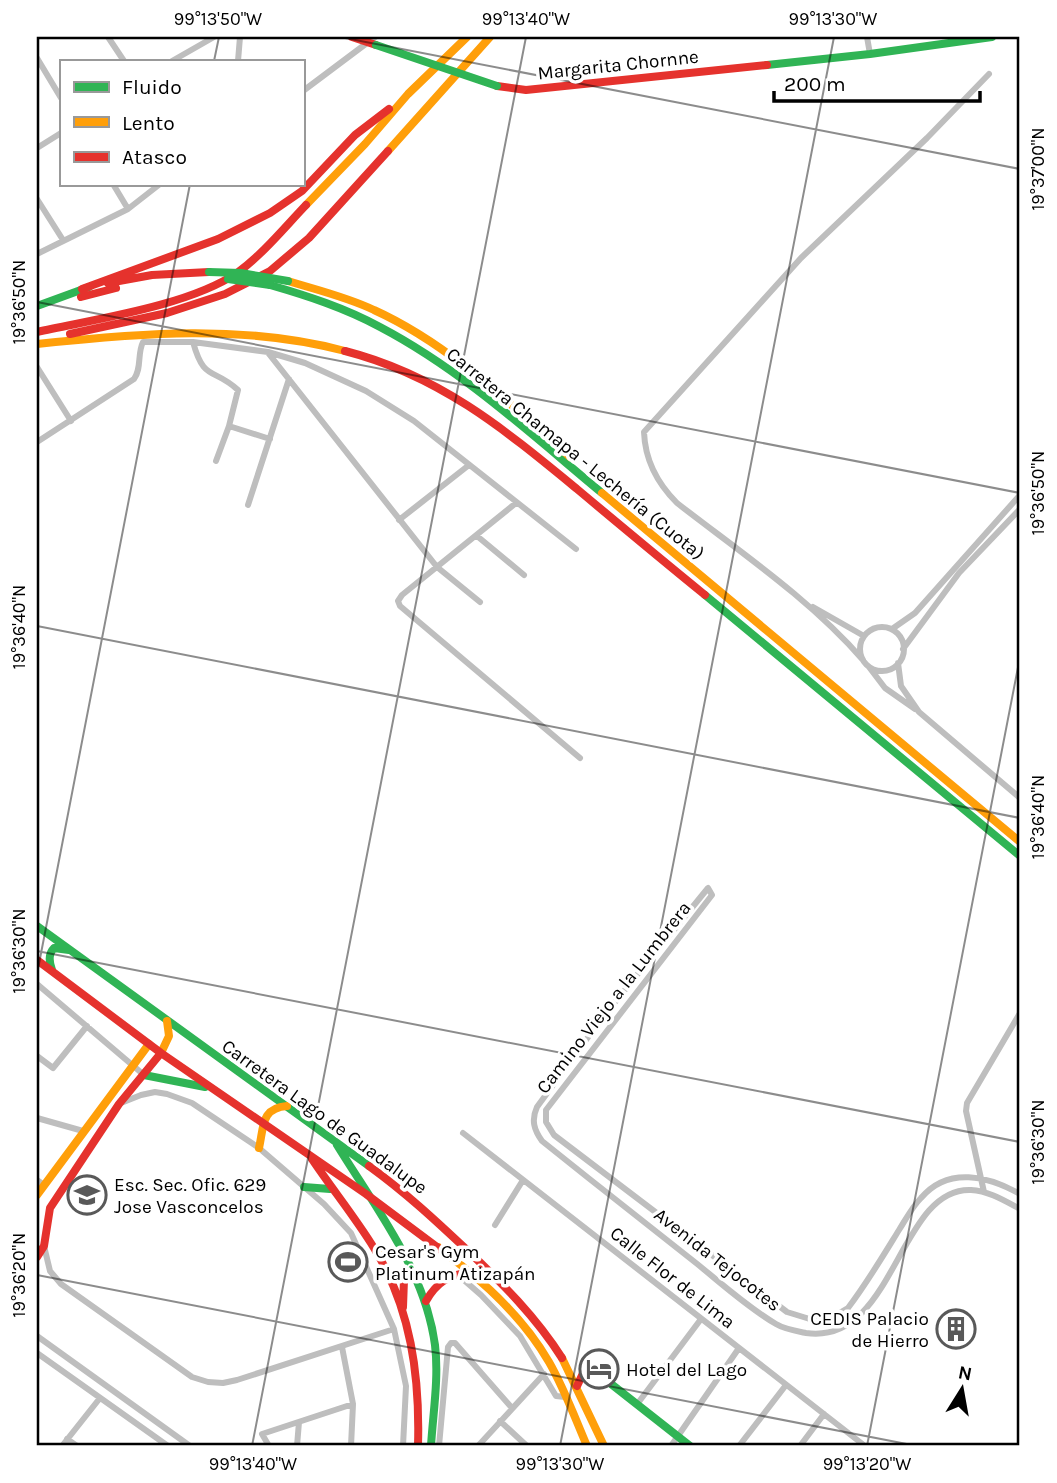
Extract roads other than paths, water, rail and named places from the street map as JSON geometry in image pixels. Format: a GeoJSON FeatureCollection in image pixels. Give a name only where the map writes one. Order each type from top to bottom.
{"type":"FeatureCollection","features":[{"type":"Feature","properties":{"kind":"main road","name":"Margarita Chornne"},"geometry":{"type":"LineString","coordinates":[[352,37],[373,41],[497,86],[526,90],[870,54],[992,37]]}},
{"type":"Feature","properties":{"kind":"main road"},"geometry":{"type":"LineString","coordinates":[[37,332],[158,304],[208,288],[236,273],[259,254],[336,175],[408,94],[467,37]]}},
{"type":"Feature","properties":{"kind":"main road"},"geometry":{"type":"LineString","coordinates":[[37,344],[57,337],[167,313],[225,294],[270,271],[309,238],[490,37]]}},
{"type":"Feature","properties":{"kind":"main road"},"geometry":{"type":"LineString","coordinates":[[37,306],[121,272],[171,258],[250,224],[295,197],[354,136],[408,94]]}},
{"type":"Feature","properties":{"kind":"main road"},"geometry":{"type":"LineString","coordinates":[[82,289],[152,275],[241,273],[288,281],[375,311],[431,342],[482,380],[591,475],[610,499]]}},
{"type":"Feature","properties":{"kind":"main road","name":"Carretera Chamapa - Lechería (Cuota)"},"geometry":{"type":"LineString","coordinates":[[37,313],[114,288],[208,275],[270,285],[337,305],[370,320],[426,352],[476,388],[1020,842]]}},
{"type":"Feature","properties":{"kind":"main road","name":"Carretera Chamapa - Lechería (Cuota)"},"geometry":{"type":"LineString","coordinates":[[37,344],[104,336],[238,332],[323,345],[374,359],[439,387],[504,429],[1020,856]]}},
{"type":"Feature","properties":{"kind":"main road","name":"Carretera Lago de Guadalupe"},"geometry":{"type":"LineString","coordinates":[[37,926],[409,1195],[503,1284],[547,1334],[577,1386],[604,1446]]}},
{"type":"Feature","properties":{"kind":"main road"},"geometry":{"type":"LineString","coordinates":[[52,970],[49,962],[51,951],[54,948],[70,950]]}},
{"type":"Feature","properties":{"kind":"main road","name":"Carretera Lago de Guadalupe"},"geometry":{"type":"LineString","coordinates":[[37,960],[161,1053],[366,1194],[470,1272],[523,1324],[550,1364],[587,1446]]}},
{"type":"Feature","properties":{"kind":"main road"},"geometry":{"type":"LineString","coordinates":[[37,1257],[44,1247],[51,1208],[119,1104],[161,1053],[169,1036],[167,1021]]}},
{"type":"Feature","properties":{"kind":"main road"},"geometry":{"type":"LineString","coordinates":[[51,1208],[37,1197],[40,1182],[83,1131],[149,1044]]}},
{"type":"Feature","properties":{"kind":"main road"},"geometry":{"type":"LineString","coordinates":[[144,1074],[211,1088]]}},
{"type":"Feature","properties":{"kind":"main road"},"geometry":{"type":"LineString","coordinates":[[108,1097],[119,1104]]}},
{"type":"Feature","properties":{"kind":"main road"},"geometry":{"type":"LineString","coordinates":[[259,1148],[270,1109],[287,1106]]}},
{"type":"Feature","properties":{"kind":"main road"},"geometry":{"type":"LineString","coordinates":[[332,1138],[390,1230],[426,1301],[435,1352],[431,1446]]}},
{"type":"Feature","properties":{"kind":"main road"},"geometry":{"type":"LineString","coordinates":[[311,1157],[330,1189],[376,1250],[403,1307],[419,1392],[418,1446]]}},
{"type":"Feature","properties":{"kind":"main road"},"geometry":{"type":"LineString","coordinates":[[304,1187],[330,1189]]}},
{"type":"Feature","properties":{"kind":"main road"},"geometry":{"type":"LineString","coordinates":[[376,1250],[387,1255],[403,1255],[438,1247]]}},
{"type":"Feature","properties":{"kind":"main road"},"geometry":{"type":"LineString","coordinates":[[426,1301],[442,1279],[470,1272]]}},
{"type":"Feature","properties":{"kind":"main road"},"geometry":{"type":"LineString","coordinates":[[403,1307],[404,1279],[414,1275]]}},
{"type":"Feature","properties":{"kind":"main road"},"geometry":{"type":"LineString","coordinates":[[569,1371],[587,1365]]}},
{"type":"Feature","properties":{"kind":"main road"},"geometry":{"type":"LineString","coordinates":[[587,1365],[690,1446]]}},
{"type":"Feature","properties":{"kind":"main road"},"geometry":{"type":"LineString","coordinates":[[577,1386],[587,1365]]}},
{"type":"Feature","properties":{"kind":"street"},"geometry":{"type":"LineString","coordinates":[[108,37],[123,60]]}},
{"type":"Feature","properties":{"kind":"street"},"geometry":{"type":"LineString","coordinates":[[196,37],[201,44]]}},
{"type":"Feature","properties":{"kind":"street"},"geometry":{"type":"LineString","coordinates":[[174,60],[214,37]]}},
{"type":"Feature","properties":{"kind":"street"},"geometry":{"type":"LineString","coordinates":[[238,60],[240,37]]}},
{"type":"Feature","properties":{"kind":"street"},"geometry":{"type":"LineString","coordinates":[[867,37],[870,54]]}},
{"type":"Feature","properties":{"kind":"street"},"geometry":{"type":"LineString","coordinates":[[304,89],[373,41]]}},
{"type":"Feature","properties":{"kind":"street"},"geometry":{"type":"LineString","coordinates":[[37,58],[60,97]]}},
{"type":"Feature","properties":{"kind":"street"},"geometry":{"type":"LineString","coordinates":[[989,74],[927,138],[801,258],[644,432],[649,462],[671,497],[803,601],[844,638],[885,688],[919,712],[1020,798]]}},
{"type":"Feature","properties":{"kind":"street"},"geometry":{"type":"LineString","coordinates":[[37,148],[60,134]]}},
{"type":"Feature","properties":{"kind":"street"},"geometry":{"type":"LineString","coordinates":[[114,186],[128,209]]}},
{"type":"Feature","properties":{"kind":"street"},"geometry":{"type":"LineString","coordinates":[[37,254],[128,209],[157,186]]}},
{"type":"Feature","properties":{"kind":"street"},"geometry":{"type":"LineString","coordinates":[[37,199],[63,240]]}},
{"type":"Feature","properties":{"kind":"street"},"geometry":{"type":"LineString","coordinates":[[37,442],[134,379],[139,371],[140,348],[143,342],[193,342],[268,352],[305,363],[366,390],[414,421],[576,549]]}},
{"type":"Feature","properties":{"kind":"street"},"geometry":{"type":"LineString","coordinates":[[193,342],[198,360],[204,369],[238,390],[216,461]]}},
{"type":"Feature","properties":{"kind":"street"},"geometry":{"type":"LineString","coordinates":[[268,352],[437,567],[480,602]]}},
{"type":"Feature","properties":{"kind":"street"},"geometry":{"type":"LineString","coordinates":[[37,367],[71,421]]}},
{"type":"Feature","properties":{"kind":"street"},"geometry":{"type":"LineString","coordinates":[[248,505],[289,379]]}},
{"type":"Feature","properties":{"kind":"street"},"geometry":{"type":"LineString","coordinates":[[229,426],[270,439]]}},
{"type":"Feature","properties":{"kind":"street"},"geometry":{"type":"LineString","coordinates":[[399,520],[469,465]]}},
{"type":"Feature","properties":{"kind":"street"},"geometry":{"type":"LineString","coordinates":[[898,663],[887,670],[880,670],[865,662],[860,648],[864,636],[875,628],[892,629],[915,613],[1020,495]]}},
{"type":"Feature","properties":{"kind":"street"},"geometry":{"type":"LineString","coordinates":[[516,503],[398,601],[400,606],[580,758]]}},
{"type":"Feature","properties":{"kind":"street"},"geometry":{"type":"LineString","coordinates":[[919,712],[901,686],[898,663],[903,649],[960,573],[1020,509]]}},
{"type":"Feature","properties":{"kind":"street"},"geometry":{"type":"LineString","coordinates":[[477,536],[524,575]]}},
{"type":"Feature","properties":{"kind":"street"},"geometry":{"type":"LineString","coordinates":[[803,601],[864,636]]}},
{"type":"Feature","properties":{"kind":"street"},"geometry":{"type":"LineString","coordinates":[[892,629],[900,637],[903,649]]}},
{"type":"Feature","properties":{"kind":"street","name":"Camino Viejo a la Lumbrera"},"geometry":{"type":"LineString","coordinates":[[534,1119],[537,1107],[602,1018],[708,888],[712,894],[546,1110],[546,1122]]}},
{"type":"Feature","properties":{"kind":"street"},"geometry":{"type":"LineString","coordinates":[[37,984],[144,1074]]}},
{"type":"Feature","properties":{"kind":"street"},"geometry":{"type":"LineString","coordinates":[[1020,1013],[967,1103],[966,1111],[984,1192],[1020,1209]]}},
{"type":"Feature","properties":{"kind":"street"},"geometry":{"type":"LineString","coordinates":[[53,1068],[87,1026]]}},
{"type":"Feature","properties":{"kind":"street"},"geometry":{"type":"LineString","coordinates":[[37,1056],[53,1068]]}},
{"type":"Feature","properties":{"kind":"street"},"geometry":{"type":"LineString","coordinates":[[37,1064],[53,1068]]}},
{"type":"Feature","properties":{"kind":"street"},"geometry":{"type":"LineString","coordinates":[[119,1104],[141,1095],[167,1094],[192,1103],[259,1148],[324,1204],[351,1233],[394,1329],[405,1386],[403,1446]]}},
{"type":"Feature","properties":{"kind":"street"},"geometry":{"type":"LineString","coordinates":[[37,1118],[83,1131]]}},
{"type":"Feature","properties":{"kind":"street","name":"Avenida Tejocotes"},"geometry":{"type":"LineString","coordinates":[[534,1119],[536,1134],[542,1141],[741,1298],[777,1325],[809,1334],[840,1327],[872,1303],[926,1213],[942,1198],[963,1190],[984,1192]]}},
{"type":"Feature","properties":{"kind":"street","name":"Avenida Tejocotes"},"geometry":{"type":"LineString","coordinates":[[546,1122],[554,1135],[750,1285],[787,1311],[813,1320],[836,1315],[848,1308],[919,1200],[936,1185],[961,1176],[982,1177],[1006,1185],[1020,1194]]}},
{"type":"Feature","properties":{"kind":"street","name":"Calle Flor de Lima"},"geometry":{"type":"LineString","coordinates":[[463,1133],[865,1446]]}},
{"type":"Feature","properties":{"kind":"street"},"geometry":{"type":"LineString","coordinates":[[495,1225],[523,1180]]}},
{"type":"Feature","properties":{"kind":"street"},"geometry":{"type":"LineString","coordinates":[[44,1247],[50,1270],[61,1284],[192,1377],[208,1382],[223,1383],[394,1329]]}},
{"type":"Feature","properties":{"kind":"street"},"geometry":{"type":"LineString","coordinates":[[457,1274],[481,1294],[520,1336],[556,1396],[565,1397]]}},
{"type":"Feature","properties":{"kind":"street"},"geometry":{"type":"LineString","coordinates":[[638,1404],[701,1319]]}},
{"type":"Feature","properties":{"kind":"street"},"geometry":{"type":"LineString","coordinates":[[37,1336],[190,1446]]}},
{"type":"Feature","properties":{"kind":"street"},"geometry":{"type":"LineString","coordinates":[[439,1446],[448,1347],[451,1343],[455,1343],[512,1408]]}},
{"type":"Feature","properties":{"kind":"street"},"geometry":{"type":"LineString","coordinates":[[342,1347],[353,1404],[351,1446]]}},
{"type":"Feature","properties":{"kind":"street"},"geometry":{"type":"LineString","coordinates":[[671,1446],[739,1348]]}},
{"type":"Feature","properties":{"kind":"street"},"geometry":{"type":"LineString","coordinates":[[37,1353],[98,1400],[168,1446]]}},
{"type":"Feature","properties":{"kind":"street"},"geometry":{"type":"LineString","coordinates":[[478,1446],[544,1374]]}},
{"type":"Feature","properties":{"kind":"street"},"geometry":{"type":"LineString","coordinates":[[738,1446],[786,1385]]}},
{"type":"Feature","properties":{"kind":"street"},"geometry":{"type":"LineString","coordinates":[[62,1446],[98,1400]]}},
{"type":"Feature","properties":{"kind":"street"},"geometry":{"type":"LineString","coordinates":[[269,1446],[262,1434],[353,1404]]}},
{"type":"Feature","properties":{"kind":"street"},"geometry":{"type":"LineString","coordinates":[[800,1446],[824,1414]]}},
{"type":"Feature","properties":{"kind":"street"},"geometry":{"type":"LineString","coordinates":[[500,1421],[527,1446]]}},
{"type":"Feature","properties":{"kind":"street"},"geometry":{"type":"LineString","coordinates":[[297,1446],[299,1422]]}},
{"type":"Feature","properties":{"kind":"street"},"geometry":{"type":"LineString","coordinates":[[67,1438],[77,1446]]}},
{"type":"Feature","properties":{"kind":"place","name":"Esc. Sec. Ofic. 629 Jose Vasconcelos"},"geometry":{"type":"Point","coordinates":[87,1195]}},
{"type":"Feature","properties":{"kind":"place","name":"Cesar's Gym Platinum Atizapán"},"geometry":{"type":"Point","coordinates":[348,1262]}},
{"type":"Feature","properties":{"kind":"place","name":"CEDIS Palacio de Hierro"},"geometry":{"type":"Point","coordinates":[956,1329]}},
{"type":"Feature","properties":{"kind":"place","name":"Hotel del Lago"},"geometry":{"type":"Point","coordinates":[599,1369]}}]}
